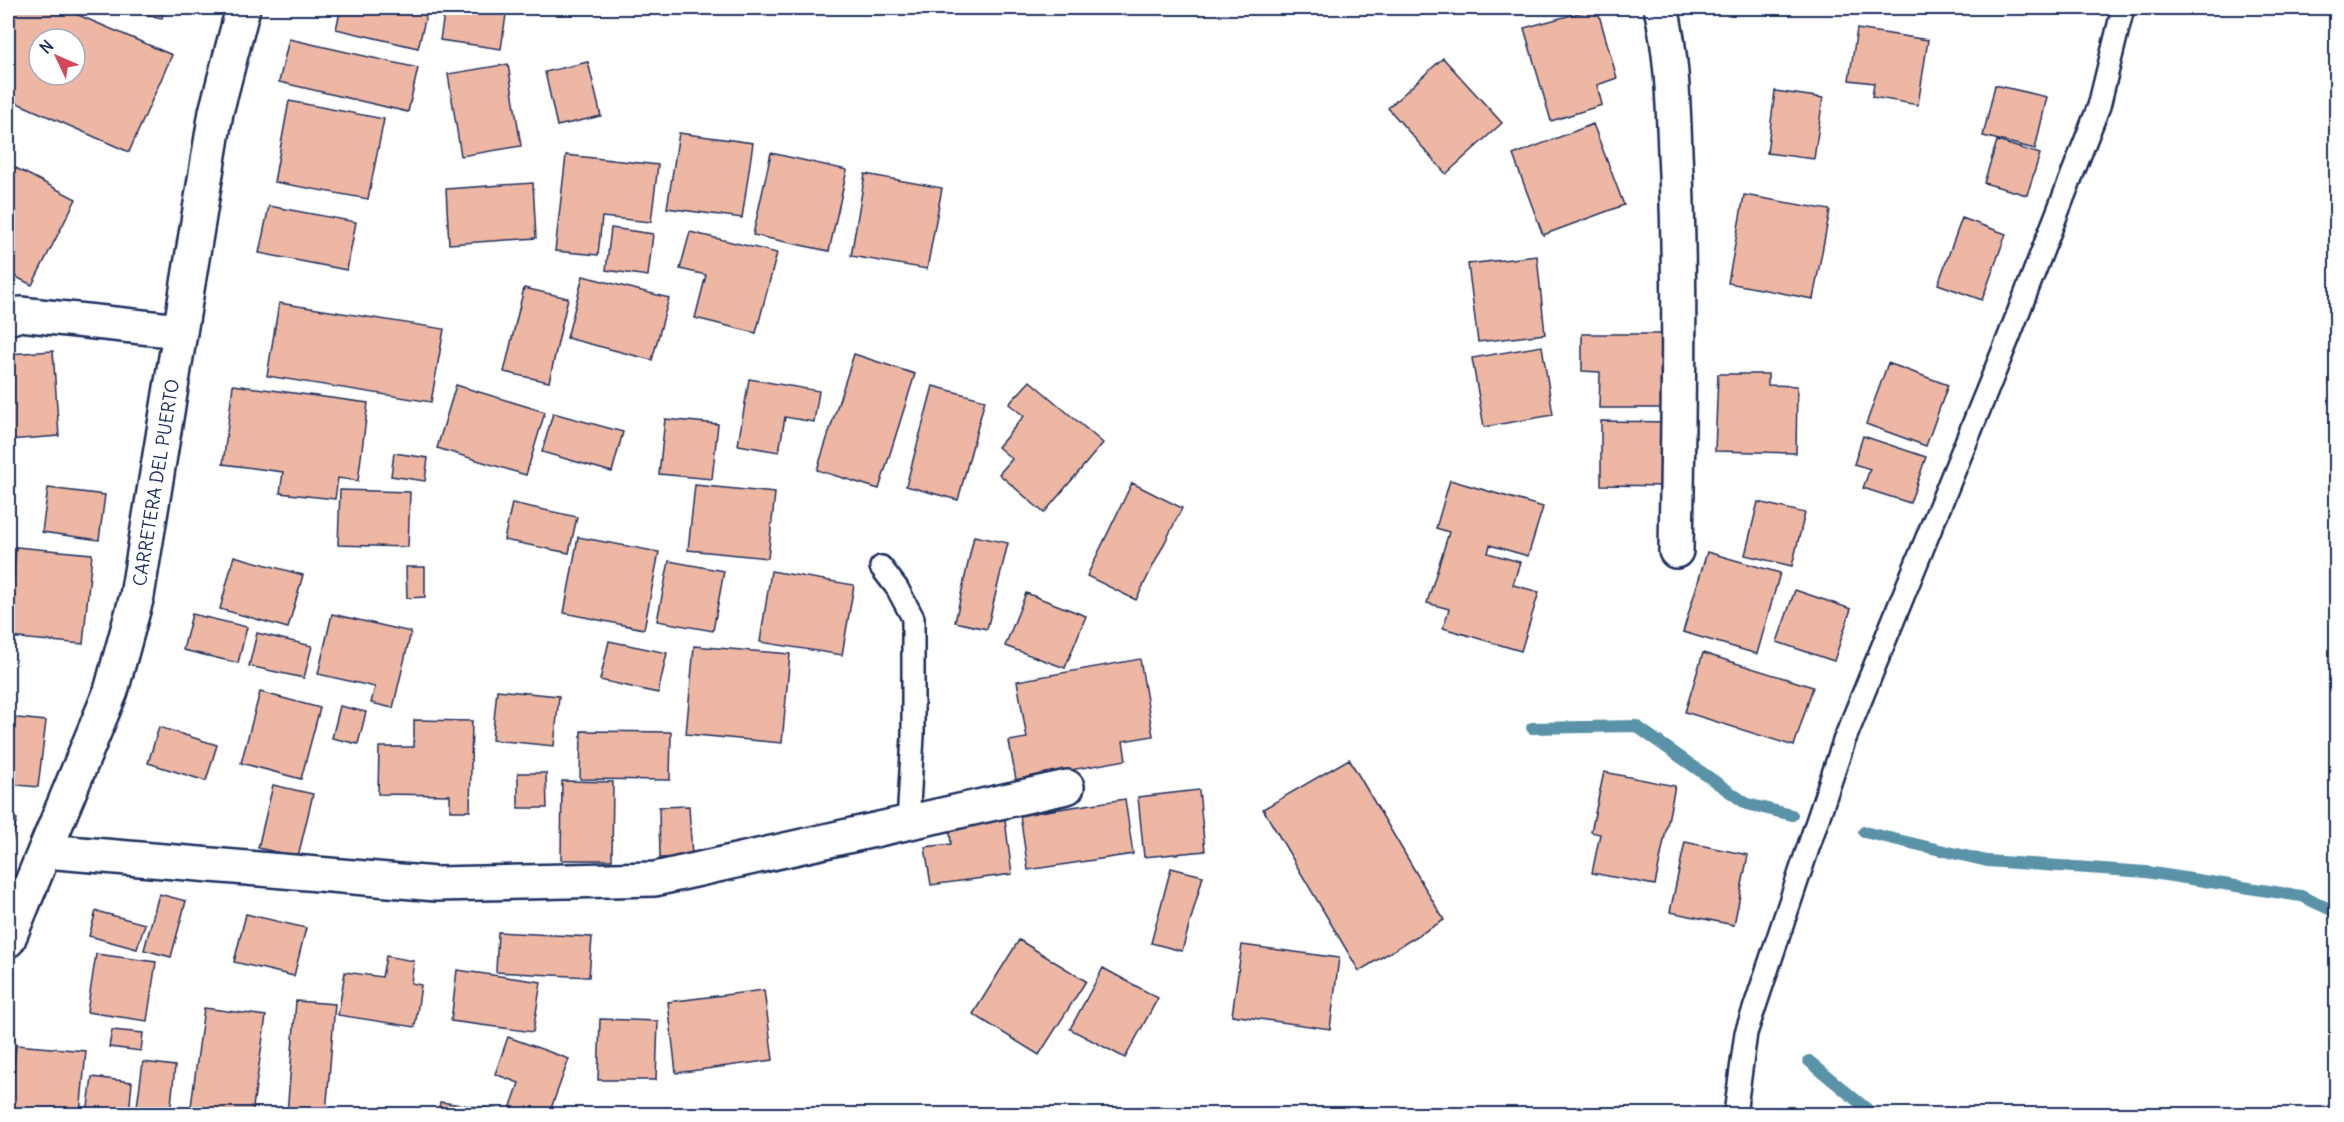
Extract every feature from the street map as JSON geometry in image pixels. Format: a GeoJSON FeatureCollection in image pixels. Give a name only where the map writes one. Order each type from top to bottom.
{"type":"FeatureCollection","features":[{"type":"Feature","properties":{"kind":"street","name":"CARRETERA DEL PUERTO"},"geometry":{"type":"LineString","coordinates":[[8,940],[111,691],[137,596],[216,112],[243,8]]}},
{"type":"Feature","properties":{"kind":"street"},"geometry":{"type":"LineString","coordinates":[[1661,8],[1671,49],[1678,218],[1680,390],[1676,551]]}},
{"type":"Feature","properties":{"kind":"street"},"geometry":{"type":"LineString","coordinates":[[8,318],[20,314],[180,332]]}},
{"type":"Feature","properties":{"kind":"street"},"geometry":{"type":"LineString","coordinates":[[45,851],[436,884],[655,879],[1067,787]]}},
{"type":"Feature","properties":{"kind":"lane"},"geometry":{"type":"LineString","coordinates":[[1735,1114],[1746,1033],[1844,741],[2008,339],[2099,106],[2123,8]]}},
{"type":"Feature","properties":{"kind":"lane"},"geometry":{"type":"LineString","coordinates":[[881,567],[897,588],[913,618],[914,736],[908,823]]}},
{"type":"Feature","properties":{"kind":"building"},"geometry":{"type":"Polygon","coordinates":[[[8,8],[62,8],[172,55],[129,152],[8,99],[8,8]]]}},
{"type":"Feature","properties":{"kind":"building"},"geometry":{"type":"Polygon","coordinates":[[[111,8],[165,8],[162,18],[111,8]]]}},
{"type":"Feature","properties":{"kind":"building"},"geometry":{"type":"Polygon","coordinates":[[[341,8],[428,8],[418,48],[336,29],[341,8]]]}},
{"type":"Feature","properties":{"kind":"building"},"geometry":{"type":"Polygon","coordinates":[[[445,8],[507,8],[501,49],[440,40],[445,8]]]}},
{"type":"Feature","properties":{"kind":"building"},"geometry":{"type":"Polygon","coordinates":[[[1597,8],[1617,78],[1597,85],[1602,105],[1551,121],[1524,28],[1597,8]]]}},
{"type":"Feature","properties":{"kind":"building"},"geometry":{"type":"Polygon","coordinates":[[[1857,29],[1928,40],[1918,105],[1872,97],[1874,83],[1849,80],[1857,29]]]}},
{"type":"Feature","properties":{"kind":"building"},"geometry":{"type":"Polygon","coordinates":[[[289,39],[418,68],[408,112],[279,82],[289,39]]]}},
{"type":"Feature","properties":{"kind":"building"},"geometry":{"type":"Polygon","coordinates":[[[1443,58],[1502,123],[1446,174],[1388,108],[1443,58]]]}},
{"type":"Feature","properties":{"kind":"building"},"geometry":{"type":"Polygon","coordinates":[[[588,62],[601,116],[557,126],[545,72],[588,62]]]}},
{"type":"Feature","properties":{"kind":"building"},"geometry":{"type":"Polygon","coordinates":[[[508,64],[521,146],[461,156],[448,74],[508,64]]]}},
{"type":"Feature","properties":{"kind":"building"},"geometry":{"type":"Polygon","coordinates":[[[1995,85],[2047,97],[2035,149],[1983,136],[1995,85]]]}},
{"type":"Feature","properties":{"kind":"building"},"geometry":{"type":"Polygon","coordinates":[[[1775,91],[1823,98],[1814,159],[1767,153],[1775,91]]]}},
{"type":"Feature","properties":{"kind":"building"},"geometry":{"type":"Polygon","coordinates":[[[289,101],[384,119],[368,199],[274,182],[289,101]]]}},
{"type":"Feature","properties":{"kind":"building"},"geometry":{"type":"Polygon","coordinates":[[[1593,124],[1624,205],[1543,235],[1513,155],[1593,124]]]}},
{"type":"Feature","properties":{"kind":"building"},"geometry":{"type":"Polygon","coordinates":[[[679,133],[753,143],[742,218],[667,208],[679,133]]]}},
{"type":"Feature","properties":{"kind":"building"},"geometry":{"type":"Polygon","coordinates":[[[1997,141],[2040,154],[2027,195],[1984,183],[1997,141]]]}},
{"type":"Feature","properties":{"kind":"building"},"geometry":{"type":"Polygon","coordinates":[[[771,153],[847,170],[829,251],[753,235],[771,153]]]}},
{"type":"Feature","properties":{"kind":"building"},"geometry":{"type":"Polygon","coordinates":[[[566,155],[658,165],[651,222],[602,217],[598,255],[555,251],[566,155]]]}},
{"type":"Feature","properties":{"kind":"building"},"geometry":{"type":"Polygon","coordinates":[[[8,164],[76,199],[32,285],[8,273],[8,164]]]}},
{"type":"Feature","properties":{"kind":"building"},"geometry":{"type":"Polygon","coordinates":[[[865,174],[942,188],[927,269],[851,256],[865,174]]]}},
{"type":"Feature","properties":{"kind":"building"},"geometry":{"type":"Polygon","coordinates":[[[533,183],[536,238],[449,244],[446,189],[533,183]]]}},
{"type":"Feature","properties":{"kind":"building"},"geometry":{"type":"Polygon","coordinates":[[[1744,195],[1830,210],[1813,299],[1728,283],[1744,195]]]}},
{"type":"Feature","properties":{"kind":"building"},"geometry":{"type":"Polygon","coordinates":[[[269,206],[356,222],[347,270],[259,253],[269,206]]]}},
{"type":"Feature","properties":{"kind":"building"},"geometry":{"type":"Polygon","coordinates":[[[1962,218],[2006,234],[1982,300],[1938,284],[1962,218]]]}},
{"type":"Feature","properties":{"kind":"building"},"geometry":{"type":"Polygon","coordinates":[[[611,228],[653,234],[648,276],[606,270],[611,228]]]}},
{"type":"Feature","properties":{"kind":"building"},"geometry":{"type":"Polygon","coordinates":[[[690,232],[777,253],[756,333],[695,318],[706,275],[680,269],[690,232]]]}},
{"type":"Feature","properties":{"kind":"building"},"geometry":{"type":"Polygon","coordinates":[[[1537,256],[1545,334],[1478,342],[1468,264],[1537,256]]]}},
{"type":"Feature","properties":{"kind":"building"},"geometry":{"type":"Polygon","coordinates":[[[583,276],[669,298],[652,360],[567,338],[583,276]]]}},
{"type":"Feature","properties":{"kind":"building"},"geometry":{"type":"Polygon","coordinates":[[[524,288],[568,298],[549,382],[504,372],[524,288]]]}},
{"type":"Feature","properties":{"kind":"building"},"geometry":{"type":"Polygon","coordinates":[[[279,303],[444,329],[431,402],[267,376],[279,303]]]}},
{"type":"Feature","properties":{"kind":"building"},"geometry":{"type":"Polygon","coordinates":[[[1582,334],[1671,334],[1671,408],[1599,408],[1600,372],[1582,371],[1582,334]]]}},
{"type":"Feature","properties":{"kind":"building"},"geometry":{"type":"Polygon","coordinates":[[[1542,346],[1553,415],[1484,427],[1472,358],[1542,346]]]}},
{"type":"Feature","properties":{"kind":"building"},"geometry":{"type":"Polygon","coordinates":[[[53,351],[59,436],[8,440],[8,354],[53,351]]]}},
{"type":"Feature","properties":{"kind":"building"},"geometry":{"type":"Polygon","coordinates":[[[854,354],[915,374],[879,489],[817,470],[854,354]]]}},
{"type":"Feature","properties":{"kind":"building"},"geometry":{"type":"Polygon","coordinates":[[[1888,363],[1948,385],[1926,446],[1866,424],[1888,363]]]}},
{"type":"Feature","properties":{"kind":"building"},"geometry":{"type":"Polygon","coordinates":[[[1718,374],[1768,374],[1768,385],[1797,386],[1796,453],[1715,451],[1718,374]]]}},
{"type":"Feature","properties":{"kind":"building"},"geometry":{"type":"Polygon","coordinates":[[[749,379],[819,391],[814,422],[785,417],[779,452],[738,445],[749,379]]]}},
{"type":"Feature","properties":{"kind":"building"},"geometry":{"type":"Polygon","coordinates":[[[1030,381],[1103,443],[1044,513],[999,474],[1012,459],[998,447],[1024,416],[1009,404],[1030,381]]]}},
{"type":"Feature","properties":{"kind":"building"},"geometry":{"type":"Polygon","coordinates":[[[233,385],[368,403],[358,481],[338,478],[335,499],[280,493],[283,472],[223,464],[233,385]]]}},
{"type":"Feature","properties":{"kind":"building"},"geometry":{"type":"Polygon","coordinates":[[[456,385],[545,412],[526,475],[437,448],[456,385]]]}},
{"type":"Feature","properties":{"kind":"building"},"geometry":{"type":"Polygon","coordinates":[[[933,386],[985,400],[958,500],[906,486],[933,386]]]}},
{"type":"Feature","properties":{"kind":"building"},"geometry":{"type":"Polygon","coordinates":[[[553,413],[623,432],[612,472],[542,452],[553,413]]]}},
{"type":"Feature","properties":{"kind":"building"},"geometry":{"type":"Polygon","coordinates":[[[665,419],[718,424],[712,479],[659,474],[665,419]]]}},
{"type":"Feature","properties":{"kind":"building"},"geometry":{"type":"Polygon","coordinates":[[[1601,421],[1671,422],[1670,486],[1601,485],[1601,421]]]}},
{"type":"Feature","properties":{"kind":"building"},"geometry":{"type":"Polygon","coordinates":[[[1863,436],[1926,457],[1910,503],[1863,488],[1870,469],[1854,464],[1863,436]]]}},
{"type":"Feature","properties":{"kind":"building"},"geometry":{"type":"Polygon","coordinates":[[[394,453],[428,458],[425,481],[391,476],[394,453]]]}},
{"type":"Feature","properties":{"kind":"building"},"geometry":{"type":"Polygon","coordinates":[[[1450,480],[1543,507],[1528,556],[1490,545],[1488,553],[1520,562],[1513,585],[1539,592],[1521,651],[1443,628],[1449,609],[1427,603],[1449,532],[1436,528],[1450,480]]]}},
{"type":"Feature","properties":{"kind":"building"},"geometry":{"type":"Polygon","coordinates":[[[1132,483],[1182,508],[1136,600],[1087,576],[1132,483]]]}},
{"type":"Feature","properties":{"kind":"building"},"geometry":{"type":"Polygon","coordinates":[[[695,485],[775,493],[768,558],[688,550],[695,485]]]}},
{"type":"Feature","properties":{"kind":"building"},"geometry":{"type":"Polygon","coordinates":[[[48,488],[105,495],[99,540],[42,532],[48,488]]]}},
{"type":"Feature","properties":{"kind":"building"},"geometry":{"type":"Polygon","coordinates":[[[340,490],[410,492],[408,547],[338,545],[340,490]]]}},
{"type":"Feature","properties":{"kind":"building"},"geometry":{"type":"Polygon","coordinates":[[[1758,502],[1805,513],[1792,566],[1745,555],[1758,502]]]}},
{"type":"Feature","properties":{"kind":"building"},"geometry":{"type":"Polygon","coordinates":[[[512,503],[577,517],[569,553],[504,540],[512,503]]]}},
{"type":"Feature","properties":{"kind":"building"},"geometry":{"type":"Polygon","coordinates":[[[974,536],[1008,543],[987,629],[955,622],[974,536]]]}},
{"type":"Feature","properties":{"kind":"building"},"geometry":{"type":"Polygon","coordinates":[[[578,537],[659,552],[644,629],[564,613],[578,537]]]}},
{"type":"Feature","properties":{"kind":"building"},"geometry":{"type":"Polygon","coordinates":[[[16,547],[92,554],[83,644],[8,637],[16,547]]]}},
{"type":"Feature","properties":{"kind":"building"},"geometry":{"type":"Polygon","coordinates":[[[1707,552],[1780,573],[1757,654],[1683,632],[1707,552]]]}},
{"type":"Feature","properties":{"kind":"building"},"geometry":{"type":"Polygon","coordinates":[[[234,556],[303,575],[288,628],[220,609],[234,556]]]}},
{"type":"Feature","properties":{"kind":"building"},"geometry":{"type":"Polygon","coordinates":[[[669,561],[724,571],[713,631],[657,621],[669,561]]]}},
{"type":"Feature","properties":{"kind":"building"},"geometry":{"type":"Polygon","coordinates":[[[406,567],[425,567],[425,597],[407,598],[406,567]]]}},
{"type":"Feature","properties":{"kind":"building"},"geometry":{"type":"Polygon","coordinates":[[[771,571],[854,585],[842,655],[760,642],[771,571]]]}},
{"type":"Feature","properties":{"kind":"building"},"geometry":{"type":"Polygon","coordinates":[[[1795,590],[1851,609],[1834,661],[1777,642],[1795,590]]]}},
{"type":"Feature","properties":{"kind":"building"},"geometry":{"type":"Polygon","coordinates":[[[1026,593],[1086,616],[1065,668],[1005,646],[1026,593]]]}},
{"type":"Feature","properties":{"kind":"building"},"geometry":{"type":"Polygon","coordinates":[[[192,614],[247,627],[238,663],[183,650],[192,614]]]}},
{"type":"Feature","properties":{"kind":"building"},"geometry":{"type":"Polygon","coordinates":[[[332,614],[411,632],[393,708],[371,703],[375,687],[318,674],[332,614]]]}},
{"type":"Feature","properties":{"kind":"building"},"geometry":{"type":"Polygon","coordinates":[[[257,633],[312,646],[304,678],[249,666],[257,633]]]}},
{"type":"Feature","properties":{"kind":"building"},"geometry":{"type":"Polygon","coordinates":[[[609,641],[667,653],[658,693],[600,680],[609,641]]]}},
{"type":"Feature","properties":{"kind":"building"},"geometry":{"type":"Polygon","coordinates":[[[694,646],[790,654],[782,743],[686,734],[694,646]]]}},
{"type":"Feature","properties":{"kind":"building"},"geometry":{"type":"Polygon","coordinates":[[[1703,653],[1813,687],[1794,746],[1685,712],[1703,653]]]}},
{"type":"Feature","properties":{"kind":"building"},"geometry":{"type":"Polygon","coordinates":[[[1140,659],[1153,736],[1123,741],[1126,760],[1016,780],[1009,741],[1027,738],[1017,681],[1140,659]]]}},
{"type":"Feature","properties":{"kind":"building"},"geometry":{"type":"Polygon","coordinates":[[[497,690],[559,696],[554,746],[492,740],[497,690]]]}},
{"type":"Feature","properties":{"kind":"building"},"geometry":{"type":"Polygon","coordinates":[[[260,692],[320,708],[301,779],[241,763],[260,692]]]}},
{"type":"Feature","properties":{"kind":"building"},"geometry":{"type":"Polygon","coordinates":[[[340,706],[366,712],[358,744],[332,738],[340,706]]]}},
{"type":"Feature","properties":{"kind":"building"},"geometry":{"type":"Polygon","coordinates":[[[8,717],[46,721],[38,787],[8,784],[8,717]]]}},
{"type":"Feature","properties":{"kind":"building"},"geometry":{"type":"Polygon","coordinates":[[[414,720],[472,721],[470,811],[450,811],[450,795],[378,794],[379,747],[414,747],[414,720]]]}},
{"type":"Feature","properties":{"kind":"building"},"geometry":{"type":"Polygon","coordinates":[[[159,727],[217,745],[206,781],[148,763],[159,727]]]}},
{"type":"Feature","properties":{"kind":"building"},"geometry":{"type":"Polygon","coordinates":[[[581,731],[671,732],[670,780],[580,779],[581,731]]]}},
{"type":"Feature","properties":{"kind":"building"},"geometry":{"type":"Polygon","coordinates":[[[1349,759],[1444,920],[1359,971],[1263,809],[1349,759]]]}},
{"type":"Feature","properties":{"kind":"building"},"geometry":{"type":"Polygon","coordinates":[[[1604,772],[1675,786],[1655,885],[1592,873],[1600,834],[1591,832],[1604,772]]]}},
{"type":"Feature","properties":{"kind":"building"},"geometry":{"type":"Polygon","coordinates":[[[518,773],[546,773],[547,808],[518,808],[518,773]]]}},
{"type":"Feature","properties":{"kind":"building"},"geometry":{"type":"Polygon","coordinates":[[[562,781],[613,782],[612,860],[561,860],[562,781]]]}},
{"type":"Feature","properties":{"kind":"building"},"geometry":{"type":"Polygon","coordinates":[[[273,785],[313,794],[298,857],[258,848],[273,785]]]}},
{"type":"Feature","properties":{"kind":"building"},"geometry":{"type":"Polygon","coordinates":[[[1199,790],[1205,851],[1144,857],[1138,797],[1199,790]]]}},
{"type":"Feature","properties":{"kind":"building"},"geometry":{"type":"Polygon","coordinates":[[[1125,799],[1133,854],[1028,870],[1020,815],[1125,799]]]}},
{"type":"Feature","properties":{"kind":"building"},"geometry":{"type":"Polygon","coordinates":[[[689,806],[692,857],[660,858],[659,807],[689,806]]]}},
{"type":"Feature","properties":{"kind":"building"},"geometry":{"type":"Polygon","coordinates":[[[1004,812],[1012,874],[931,885],[925,847],[951,844],[949,820],[1004,812]]]}},
{"type":"Feature","properties":{"kind":"building"},"geometry":{"type":"Polygon","coordinates":[[[8,817],[17,819],[8,856],[8,817]]]}},
{"type":"Feature","properties":{"kind":"building"},"geometry":{"type":"Polygon","coordinates":[[[1685,842],[1748,855],[1734,925],[1670,912],[1685,842]]]}},
{"type":"Feature","properties":{"kind":"building"},"geometry":{"type":"Polygon","coordinates":[[[1171,868],[1203,876],[1182,951],[1151,943],[1171,868]]]}},
{"type":"Feature","properties":{"kind":"building"},"geometry":{"type":"Polygon","coordinates":[[[159,894],[186,901],[171,957],[144,950],[159,894]]]}},
{"type":"Feature","properties":{"kind":"building"},"geometry":{"type":"Polygon","coordinates":[[[96,911],[145,924],[137,949],[89,936],[96,911]]]}},
{"type":"Feature","properties":{"kind":"building"},"geometry":{"type":"Polygon","coordinates":[[[246,914],[306,928],[294,976],[234,962],[246,914]]]}},
{"type":"Feature","properties":{"kind":"building"},"geometry":{"type":"Polygon","coordinates":[[[498,932],[592,937],[589,977],[496,972],[498,932]]]}},
{"type":"Feature","properties":{"kind":"building"},"geometry":{"type":"Polygon","coordinates":[[[1019,940],[1086,981],[1039,1055],[973,1014],[1019,940]]]}},
{"type":"Feature","properties":{"kind":"building"},"geometry":{"type":"Polygon","coordinates":[[[1242,945],[1339,958],[1330,1029],[1232,1015],[1242,945]]]}},
{"type":"Feature","properties":{"kind":"building"},"geometry":{"type":"Polygon","coordinates":[[[96,954],[156,962],[147,1021],[87,1012],[96,954]]]}},
{"type":"Feature","properties":{"kind":"building"},"geometry":{"type":"Polygon","coordinates":[[[386,956],[414,961],[411,983],[421,985],[415,1027],[338,1015],[345,972],[382,977],[386,956]]]}},
{"type":"Feature","properties":{"kind":"building"},"geometry":{"type":"Polygon","coordinates":[[[1103,968],[1158,998],[1125,1058],[1070,1029],[1103,968]]]}},
{"type":"Feature","properties":{"kind":"building"},"geometry":{"type":"Polygon","coordinates":[[[457,970],[541,982],[533,1032],[451,1021],[457,970]]]}},
{"type":"Feature","properties":{"kind":"building"},"geometry":{"type":"Polygon","coordinates":[[[764,990],[773,1060],[676,1073],[668,1002],[764,990]]]}},
{"type":"Feature","properties":{"kind":"building"},"geometry":{"type":"Polygon","coordinates":[[[296,1001],[335,1004],[326,1114],[287,1114],[296,1001]]]}},
{"type":"Feature","properties":{"kind":"building"},"geometry":{"type":"Polygon","coordinates":[[[204,1008],[266,1016],[252,1114],[190,1114],[204,1008]]]}},
{"type":"Feature","properties":{"kind":"building"},"geometry":{"type":"Polygon","coordinates":[[[600,1019],[658,1021],[656,1080],[598,1080],[600,1019]]]}},
{"type":"Feature","properties":{"kind":"building"},"geometry":{"type":"Polygon","coordinates":[[[112,1030],[143,1033],[141,1051],[109,1047],[112,1030]]]}},
{"type":"Feature","properties":{"kind":"building"},"geometry":{"type":"Polygon","coordinates":[[[508,1037],[569,1059],[549,1114],[527,1114],[510,1109],[519,1083],[495,1074],[508,1037]]]}},
{"type":"Feature","properties":{"kind":"building"},"geometry":{"type":"Polygon","coordinates":[[[16,1045],[86,1051],[80,1114],[9,1114],[16,1045]]]}},
{"type":"Feature","properties":{"kind":"building"},"geometry":{"type":"Polygon","coordinates":[[[143,1062],[175,1066],[170,1114],[136,1114],[143,1062]]]}},
{"type":"Feature","properties":{"kind":"building"},"geometry":{"type":"Polygon","coordinates":[[[92,1077],[132,1082],[129,1114],[87,1114],[92,1077]]]}},
{"type":"Feature","properties":{"kind":"building"},"geometry":{"type":"Polygon","coordinates":[[[440,1102],[499,1110],[499,1114],[438,1114],[440,1102]]]}},
{"type":"Feature","properties":{"kind":"waterway"},"geometry":{"type":"LineString","coordinates":[[1532,728],[1636,726],[1747,804],[1792,815]]}},
{"type":"Feature","properties":{"kind":"waterway"},"geometry":{"type":"LineString","coordinates":[[1864,832],[1987,861],[2146,872],[2301,896],[2336,912]]}},
{"type":"Feature","properties":{"kind":"waterway"},"geometry":{"type":"LineString","coordinates":[[1809,1061],[1873,1114]]}}]}
